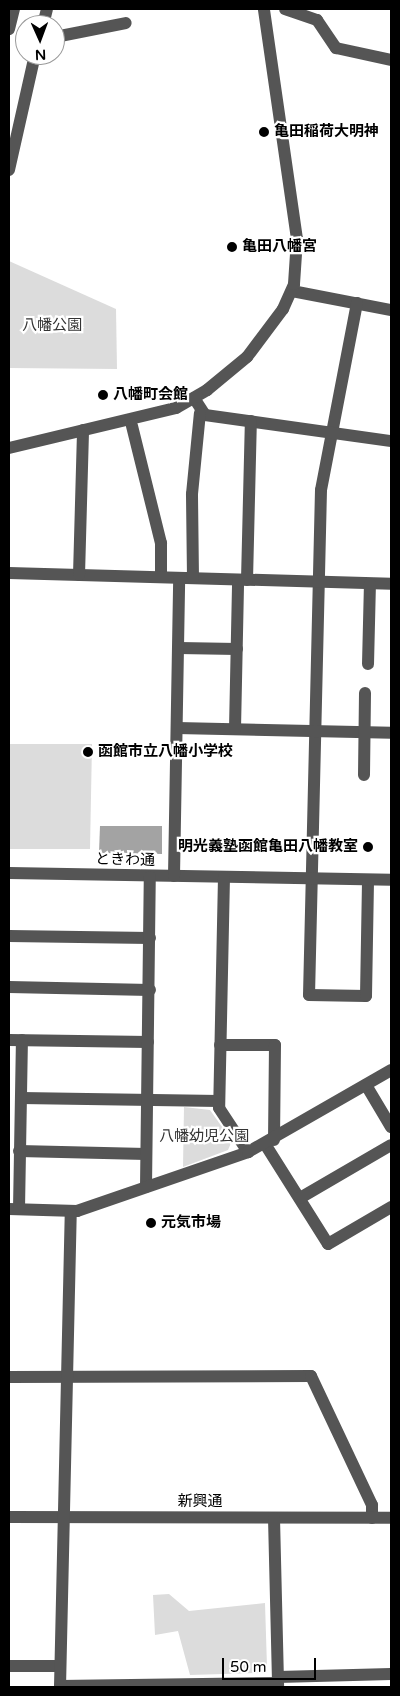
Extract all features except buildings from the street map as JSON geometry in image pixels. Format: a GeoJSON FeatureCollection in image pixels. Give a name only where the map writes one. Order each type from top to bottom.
{"type":"FeatureCollection","features":[{"type":"Feature","properties":{"kind":"street"},"geometry":{"type":"LineString","coordinates":[[9,30],[14,9]]}},
{"type":"Feature","properties":{"kind":"street"},"geometry":{"type":"LineString","coordinates":[[9,448],[176,408],[194,398],[261,342],[292,291],[298,239],[264,9]]}},
{"type":"Feature","properties":{"kind":"street"},"geometry":{"type":"LineString","coordinates":[[286,9],[316,20],[336,48],[391,60]]}},
{"type":"Feature","properties":{"kind":"street"},"geometry":{"type":"LineString","coordinates":[[65,35],[126,23]]}},
{"type":"Feature","properties":{"kind":"street"},"geometry":{"type":"LineString","coordinates":[[9,170],[10,155],[32,65]]}},
{"type":"Feature","properties":{"kind":"street"},"geometry":{"type":"LineString","coordinates":[[292,291],[391,310]]}},
{"type":"Feature","properties":{"kind":"street"},"geometry":{"type":"LineString","coordinates":[[357,303],[334,431],[321,490],[309,995],[366,996],[368,880]]}},
{"type":"Feature","properties":{"kind":"street"},"geometry":{"type":"LineString","coordinates":[[193,578],[192,494],[200,413],[194,398]]}},
{"type":"Feature","properties":{"kind":"street"},"geometry":{"type":"LineString","coordinates":[[200,413],[334,431],[391,441]]}},
{"type":"Feature","properties":{"kind":"street"},"geometry":{"type":"LineString","coordinates":[[235,729],[237,649],[251,421]]}},
{"type":"Feature","properties":{"kind":"street"},"geometry":{"type":"LineString","coordinates":[[132,426],[160,543],[161,578]]}},
{"type":"Feature","properties":{"kind":"street"},"geometry":{"type":"LineString","coordinates":[[79,575],[83,430]]}},
{"type":"Feature","properties":{"kind":"street"},"geometry":{"type":"LineString","coordinates":[[9,573],[391,584]]}},
{"type":"Feature","properties":{"kind":"street"},"geometry":{"type":"LineString","coordinates":[[174,876],[180,578]]}},
{"type":"Feature","properties":{"kind":"street"},"geometry":{"type":"LineString","coordinates":[[368,664],[370,584]]}},
{"type":"Feature","properties":{"kind":"street"},"geometry":{"type":"LineString","coordinates":[[179,648],[237,649]]}},
{"type":"Feature","properties":{"kind":"street"},"geometry":{"type":"LineString","coordinates":[[364,775],[366,693]]}},
{"type":"Feature","properties":{"kind":"street"},"geometry":{"type":"LineString","coordinates":[[177,728],[391,733]]}},
{"type":"Feature","properties":{"kind":"street","name":"ときわ通"},"geometry":{"type":"LineString","coordinates":[[9,873],[391,880]]}},
{"type":"Feature","properties":{"kind":"street"},"geometry":{"type":"LineString","coordinates":[[146,1187],[150,877]]}},
{"type":"Feature","properties":{"kind":"street"},"geometry":{"type":"LineString","coordinates":[[224,877],[219,1101],[248,1152]]}},
{"type":"Feature","properties":{"kind":"street"},"geometry":{"type":"LineString","coordinates":[[9,936],[150,938]]}},
{"type":"Feature","properties":{"kind":"street"},"geometry":{"type":"LineString","coordinates":[[9,987],[150,990]]}},
{"type":"Feature","properties":{"kind":"street"},"geometry":{"type":"LineString","coordinates":[[9,1040],[148,1042]]}},
{"type":"Feature","properties":{"kind":"street"},"geometry":{"type":"LineString","coordinates":[[22,1040],[20,1152],[14,1209],[70,1212],[248,1152],[269,1142],[391,1070]]}},
{"type":"Feature","properties":{"kind":"street"},"geometry":{"type":"LineString","coordinates":[[220,1045],[275,1045],[269,1142],[328,1244],[391,1207]]}},
{"type":"Feature","properties":{"kind":"street"},"geometry":{"type":"LineString","coordinates":[[366,1085],[391,1127]]}},
{"type":"Feature","properties":{"kind":"street"},"geometry":{"type":"LineString","coordinates":[[21,1098],[219,1101]]}},
{"type":"Feature","properties":{"kind":"street"},"geometry":{"type":"LineString","coordinates":[[300,1198],[391,1145]]}},
{"type":"Feature","properties":{"kind":"street"},"geometry":{"type":"LineString","coordinates":[[20,1152],[146,1154]]}},
{"type":"Feature","properties":{"kind":"street"},"geometry":{"type":"LineString","coordinates":[[70,1212],[62,1518],[60,1687],[278,1682],[391,1674]]}},
{"type":"Feature","properties":{"kind":"street"},"geometry":{"type":"LineString","coordinates":[[9,1376],[311,1376],[372,1505],[372,1518]]}},
{"type":"Feature","properties":{"kind":"street","name":"新興通"},"geometry":{"type":"LineString","coordinates":[[9,1518],[391,1518]]}},
{"type":"Feature","properties":{"kind":"street"},"geometry":{"type":"LineString","coordinates":[[274,1518],[278,1682]]}},
{"type":"Feature","properties":{"kind":"street"},"geometry":{"type":"LineString","coordinates":[[9,1666],[60,1666]]}},
{"type":"Feature","properties":{"kind":"green space","name":"八幡公園"},"geometry":{"type":"Polygon","coordinates":[[[9,261],[116,309],[117,369],[9,368],[9,261]]]}},
{"type":"Feature","properties":{"kind":"green space"},"geometry":{"type":"Polygon","coordinates":[[[9,744],[92,744],[90,849],[9,849],[9,744]]]}},
{"type":"Feature","properties":{"kind":"green space","name":"八幡幼児公園"},"geometry":{"type":"Polygon","coordinates":[[[184,1107],[210,1110],[232,1141],[228,1150],[183,1167],[184,1107]]]}},
{"type":"Feature","properties":{"kind":"green space"},"geometry":{"type":"Polygon","coordinates":[[[169,1594],[189,1611],[265,1603],[267,1667],[260,1673],[190,1675],[178,1631],[155,1635],[153,1595],[169,1594]]]}},
{"type":"Feature","properties":{"kind":"shaded area"},"geometry":{"type":"Polygon","coordinates":[[[100,826],[162,826],[162,854],[99,853],[100,826]]]}},
{"type":"Feature","properties":{"kind":"place","name":"亀田稲荷大明神"},"geometry":{"type":"Point","coordinates":[264,132]}},
{"type":"Feature","properties":{"kind":"place","name":"亀田八幡宮"},"geometry":{"type":"Point","coordinates":[232,247]}},
{"type":"Feature","properties":{"kind":"place","name":"八幡町会館"},"geometry":{"type":"Point","coordinates":[103,395]}},
{"type":"Feature","properties":{"kind":"place","name":"函館市立八幡小学校"},"geometry":{"type":"Point","coordinates":[88,752]}},
{"type":"Feature","properties":{"kind":"place","name":"明光義塾函館亀田八幡教室"},"geometry":{"type":"Point","coordinates":[368,847]}},
{"type":"Feature","properties":{"kind":"place","name":"元気市場"},"geometry":{"type":"Point","coordinates":[151,1223]}}]}
